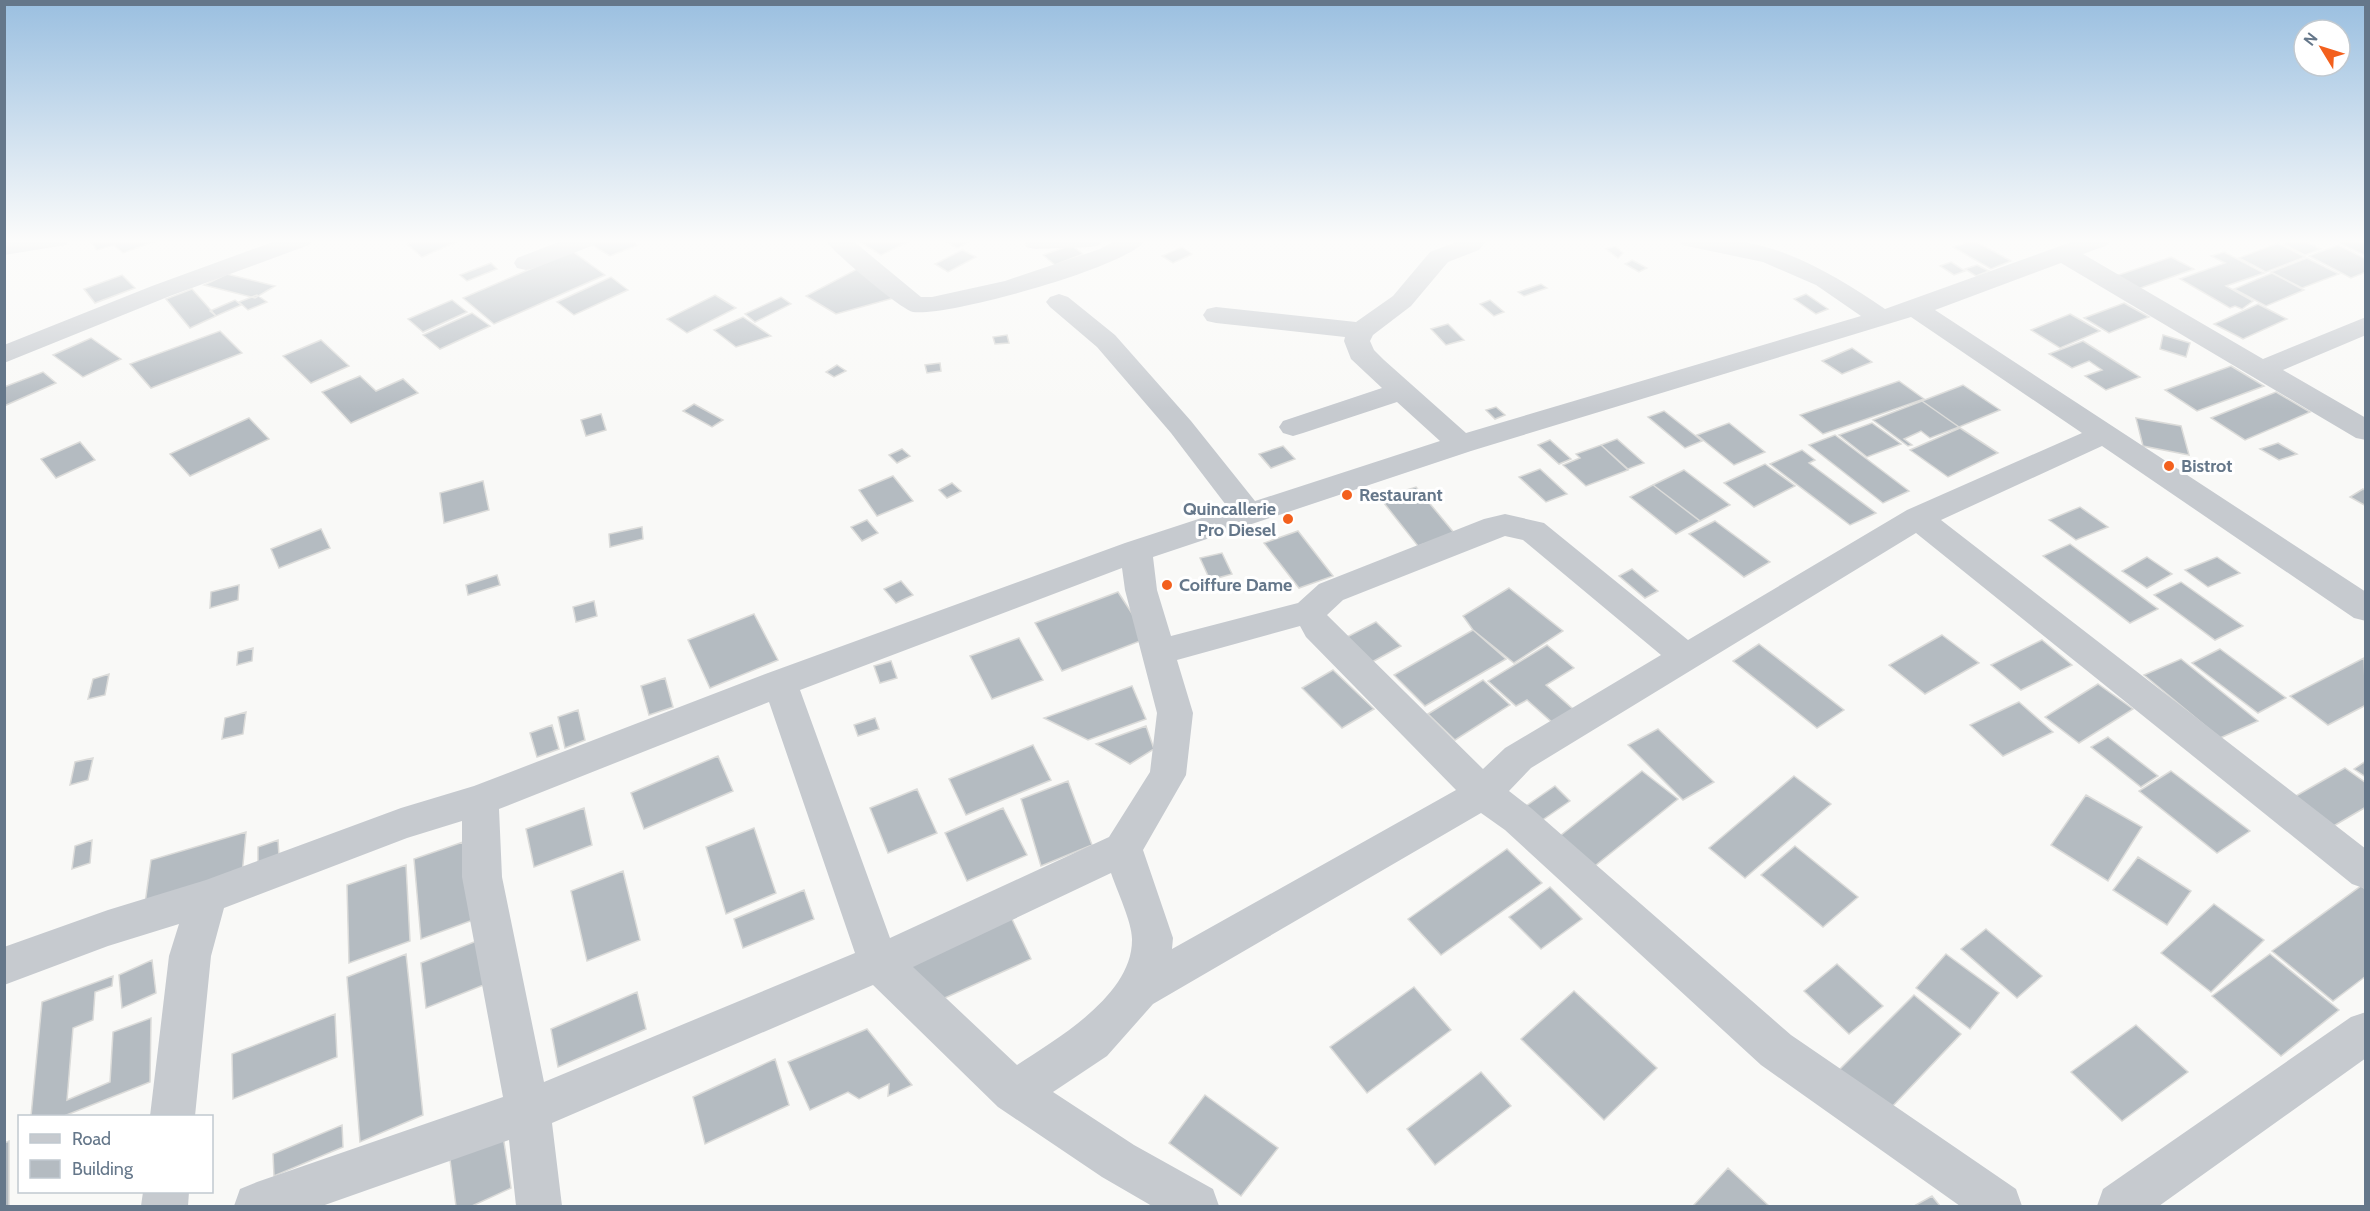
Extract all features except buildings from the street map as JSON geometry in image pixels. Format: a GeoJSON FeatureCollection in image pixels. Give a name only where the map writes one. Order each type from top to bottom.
{"type":"FeatureCollection","features":[{"type":"Feature","properties":{"kind":"street"},"geometry":{"type":"LineString","coordinates":[[4,355],[147,297]]}},
{"type":"Feature","properties":{"kind":"street"},"geometry":{"type":"LineString","coordinates":[[905,297],[914,304],[932,305],[970,297]]}},
{"type":"Feature","properties":{"kind":"street"},"geometry":{"type":"LineString","coordinates":[[1406,297],[1361,331],[1357,341],[1361,353],[1461,444]]}},
{"type":"Feature","properties":{"kind":"street"},"geometry":{"type":"LineString","coordinates":[[1850,297],[1880,317]]}},
{"type":"Feature","properties":{"kind":"street"},"geometry":{"type":"LineString","coordinates":[[4,966],[108,928],[207,897],[401,824],[480,800],[780,683],[1136,551],[1461,444],[1947,297]]}},
{"type":"Feature","properties":{"kind":"street"},"geometry":{"type":"LineString","coordinates":[[2136,297],[2366,430]]}},
{"type":"Feature","properties":{"kind":"street"},"geometry":{"type":"LineString","coordinates":[[1059,302],[1106,341],[1181,427],[1249,513]]}},
{"type":"Feature","properties":{"kind":"street"},"geometry":{"type":"LineString","coordinates":[[1915,308],[2102,435],[2366,609]]}},
{"type":"Feature","properties":{"kind":"street"},"geometry":{"type":"LineString","coordinates":[[1216,315],[1361,331]]}},
{"type":"Feature","properties":{"kind":"street"},"geometry":{"type":"LineString","coordinates":[[2260,370],[2366,325]]}},
{"type":"Feature","properties":{"kind":"street"},"geometry":{"type":"LineString","coordinates":[[1293,427],[1402,391]]}},
{"type":"Feature","properties":{"kind":"street"},"geometry":{"type":"LineString","coordinates":[[1014,1092],[1092,1041],[1138,990],[1483,793],[1518,758],[1918,518],[2102,435]]}},
{"type":"Feature","properties":{"kind":"street"},"geometry":{"type":"LineString","coordinates":[[1918,518],[2366,872]]}},
{"type":"Feature","properties":{"kind":"street"},"geometry":{"type":"LineString","coordinates":[[1158,652],[1309,612],[1331,592],[1494,527],[1505,525],[1533,531],[1686,657]]}},
{"type":"Feature","properties":{"kind":"street"},"geometry":{"type":"LineString","coordinates":[[257,1206],[528,1111],[879,963],[1123,849],[1168,774],[1175,713],[1141,590],[1136,551]]}},
{"type":"Feature","properties":{"kind":"street"},"geometry":{"type":"LineString","coordinates":[[1309,612],[1318,628],[1483,793],[1518,819],[1776,1050],[1999,1206]]}},
{"type":"Feature","properties":{"kind":"street"},"geometry":{"type":"LineString","coordinates":[[780,683],[879,963],[1014,1092],[1118,1161],[1196,1206]]}},
{"type":"Feature","properties":{"kind":"street"},"geometry":{"type":"LineString","coordinates":[[480,800],[482,877],[528,1111],[539,1206]]}},
{"type":"Feature","properties":{"kind":"street"},"geometry":{"type":"LineString","coordinates":[[1123,849],[1154,938],[1150,961],[1138,990]]}},
{"type":"Feature","properties":{"kind":"street"},"geometry":{"type":"LineString","coordinates":[[173,1115],[190,956],[207,897]]}},
{"type":"Feature","properties":{"kind":"street"},"geometry":{"type":"LineString","coordinates":[[2120,1206],[2366,1032]]}},
{"type":"Feature","properties":{"kind":"place","name":"Bistrot"},"geometry":{"type":"Point","coordinates":[2169,466]}},
{"type":"Feature","properties":{"kind":"place","name":"Restaurant"},"geometry":{"type":"Point","coordinates":[1347,495]}},
{"type":"Feature","properties":{"kind":"place","name":"Quincallerie Pro Diesel"},"geometry":{"type":"Point","coordinates":[1288,519]}},
{"type":"Feature","properties":{"kind":"place","name":"Coiffure Dame"},"geometry":{"type":"Point","coordinates":[1167,585]}}]}
